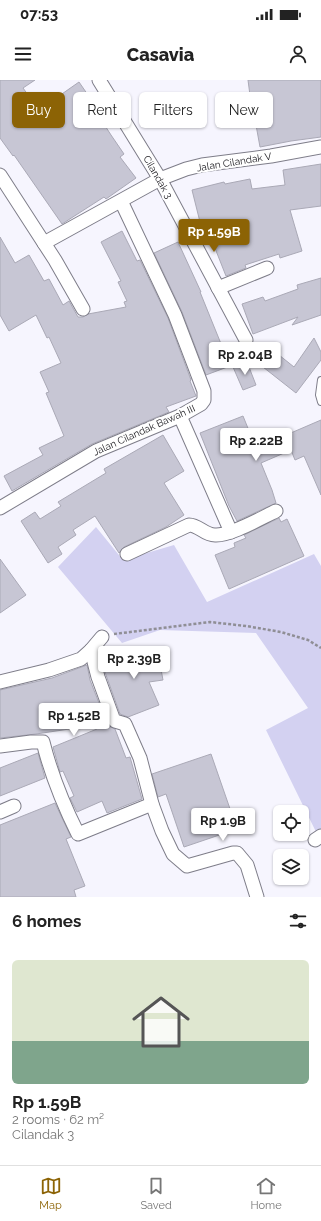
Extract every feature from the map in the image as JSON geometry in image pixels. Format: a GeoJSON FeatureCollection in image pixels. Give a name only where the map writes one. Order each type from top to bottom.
{"type":"FeatureCollection","features":[{"type":"Feature","properties":{"kind":"street","name":"Cilandak 3"},"geometry":{"type":"LineString","coordinates":[[99,80],[160,179],[246,340]]}},
{"type":"Feature","properties":{"kind":"street","name":"Jalan Cilandak V"},"geometry":{"type":"LineString","coordinates":[[44,243],[160,179],[186,169],[321,147]]}},
{"type":"Feature","properties":{"kind":"street"},"geometry":{"type":"LineString","coordinates":[[0,175],[44,243],[83,309]]}},
{"type":"Feature","properties":{"kind":"street","name":"Jalan Cilandak Bawah III"},"geometry":{"type":"LineString","coordinates":[[0,508],[96,451],[180,416],[202,404],[204,400],[204,392],[175,315],[121,201]]}},
{"type":"Feature","properties":{"kind":"street"},"geometry":{"type":"LineString","coordinates":[[218,288],[267,268]]}},
{"type":"Feature","properties":{"kind":"street"},"geometry":{"type":"LineString","coordinates":[[180,416],[231,532]]}},
{"type":"Feature","properties":{"kind":"street"},"geometry":{"type":"LineString","coordinates":[[127,554],[189,525],[195,525],[208,535],[219,535],[231,532],[276,511]]}},
{"type":"Feature","properties":{"kind":"street"},"geometry":{"type":"LineString","coordinates":[[0,682],[49,670],[81,659],[102,637]]}},
{"type":"Feature","properties":{"kind":"street"},"geometry":{"type":"LineString","coordinates":[[91,650],[98,677],[113,718],[115,721],[125,724],[140,758],[152,804],[162,832],[173,854],[187,866],[237,853],[247,865],[257,897]]}},
{"type":"Feature","properties":{"kind":"street"},"geometry":{"type":"LineString","coordinates":[[0,746],[43,742],[58,789],[78,834],[152,804]]}},
{"type":"Feature","properties":{"kind":"street"},"geometry":{"type":"LineString","coordinates":[[0,812],[14,806]]}},
{"type":"Feature","properties":{"kind":"lane"},"geometry":{"type":"LineString","coordinates":[[321,380],[319,395],[321,402]]}},
{"type":"Feature","properties":{"kind":"path"},"geometry":{"type":"LineString","coordinates":[[102,637],[118,633],[210,622],[281,632],[308,640],[321,648]]}},
{"type":"Feature","properties":{"kind":"shaded area"},"geometry":{"type":"Polygon","coordinates":[[[96,527],[123,560],[174,545],[207,602],[314,554],[321,566],[321,838],[319,838],[309,818],[309,805],[303,805],[266,730],[308,708],[256,633],[160,630],[122,643],[58,567],[96,527]]]}},
{"type":"Feature","properties":{"kind":"building"},"geometry":{"type":"Polygon","coordinates":[[[0,80],[35,80],[23,88],[26,92],[12,92],[12,128],[65,128],[65,92],[79,82],[86,92],[73,92],[73,128],[107,128],[124,154],[120,157],[136,178],[106,199],[104,197],[62,224],[14,155],[13,156],[0,138],[0,80]]]}},
{"type":"Feature","properties":{"kind":"building"},"geometry":{"type":"Polygon","coordinates":[[[248,80],[321,80],[321,137],[260,147],[257,128],[273,128],[273,92],[250,92],[248,80]]]}},
{"type":"Feature","properties":{"kind":"building"},"geometry":{"type":"Polygon","coordinates":[[[321,164],[321,206],[290,210],[302,251],[280,258],[279,254],[245,265],[246,268],[226,276],[209,233],[203,234],[192,190],[224,182],[225,184],[250,179],[252,189],[285,185],[283,170],[321,164]]]}},
{"type":"Feature","properties":{"kind":"building"},"geometry":{"type":"Polygon","coordinates":[[[122,231],[137,261],[140,260],[168,318],[196,396],[166,407],[169,412],[92,444],[12,491],[4,476],[43,455],[39,448],[64,436],[46,393],[49,392],[40,372],[61,363],[49,337],[47,338],[36,315],[9,331],[0,315],[0,237],[15,263],[29,255],[44,281],[49,279],[63,305],[69,301],[78,317],[83,317],[88,314],[126,307],[124,302],[127,301],[118,282],[121,281],[101,242],[122,231]]]}},
{"type":"Feature","properties":{"kind":"building"},"geometry":{"type":"Polygon","coordinates":[[[178,242],[201,292],[230,366],[206,375],[182,312],[154,253],[178,242]]]}},
{"type":"Feature","properties":{"kind":"building"},"geometry":{"type":"Polygon","coordinates":[[[321,278],[321,315],[292,325],[298,317],[253,334],[242,304],[263,297],[265,301],[298,289],[297,285],[321,278]]]}},
{"type":"Feature","properties":{"kind":"building"},"geometry":{"type":"Polygon","coordinates":[[[314,338],[321,352],[321,360],[296,393],[263,367],[274,351],[294,367],[314,338]]]}},
{"type":"Feature","properties":{"kind":"building"},"geometry":{"type":"Polygon","coordinates":[[[247,362],[256,385],[243,390],[233,367],[247,362]]]}},
{"type":"Feature","properties":{"kind":"building"},"geometry":{"type":"Polygon","coordinates":[[[243,416],[256,448],[321,420],[321,495],[304,456],[295,460],[291,450],[261,463],[276,503],[237,521],[229,506],[200,433],[243,416]]]}},
{"type":"Feature","properties":{"kind":"building"},"geometry":{"type":"Polygon","coordinates":[[[163,435],[184,471],[164,483],[184,515],[166,527],[124,547],[119,553],[95,516],[73,530],[76,535],[58,547],[62,554],[48,563],[21,521],[35,512],[40,519],[61,506],[58,502],[106,473],[104,469],[163,435]]]}},
{"type":"Feature","properties":{"kind":"building"},"geometry":{"type":"Polygon","coordinates":[[[279,518],[281,522],[287,519],[304,556],[229,589],[215,555],[235,547],[234,543],[246,538],[244,535],[279,518]]]}},
{"type":"Feature","properties":{"kind":"building"},"geometry":{"type":"Polygon","coordinates":[[[0,559],[26,595],[0,613],[0,559]]]}},
{"type":"Feature","properties":{"kind":"building"},"geometry":{"type":"Polygon","coordinates":[[[157,648],[163,680],[149,682],[159,705],[128,717],[120,714],[101,658],[157,648]]]}},
{"type":"Feature","properties":{"kind":"building"},"geometry":{"type":"Polygon","coordinates":[[[87,665],[90,680],[106,721],[109,726],[115,729],[126,758],[130,757],[142,799],[107,813],[102,801],[77,812],[70,798],[74,796],[63,771],[60,772],[53,747],[97,729],[96,725],[0,738],[0,690],[52,678],[87,665]]]}},
{"type":"Feature","properties":{"kind":"building"},"geometry":{"type":"Polygon","coordinates":[[[38,753],[45,778],[0,796],[0,768],[38,753]]]}},
{"type":"Feature","properties":{"kind":"building"},"geometry":{"type":"Polygon","coordinates":[[[211,754],[237,829],[184,847],[166,794],[158,797],[152,774],[211,754]]]}},
{"type":"Feature","properties":{"kind":"building"},"geometry":{"type":"Polygon","coordinates":[[[55,803],[71,837],[66,839],[85,886],[74,890],[76,897],[0,897],[0,825],[55,803]]]}}]}
